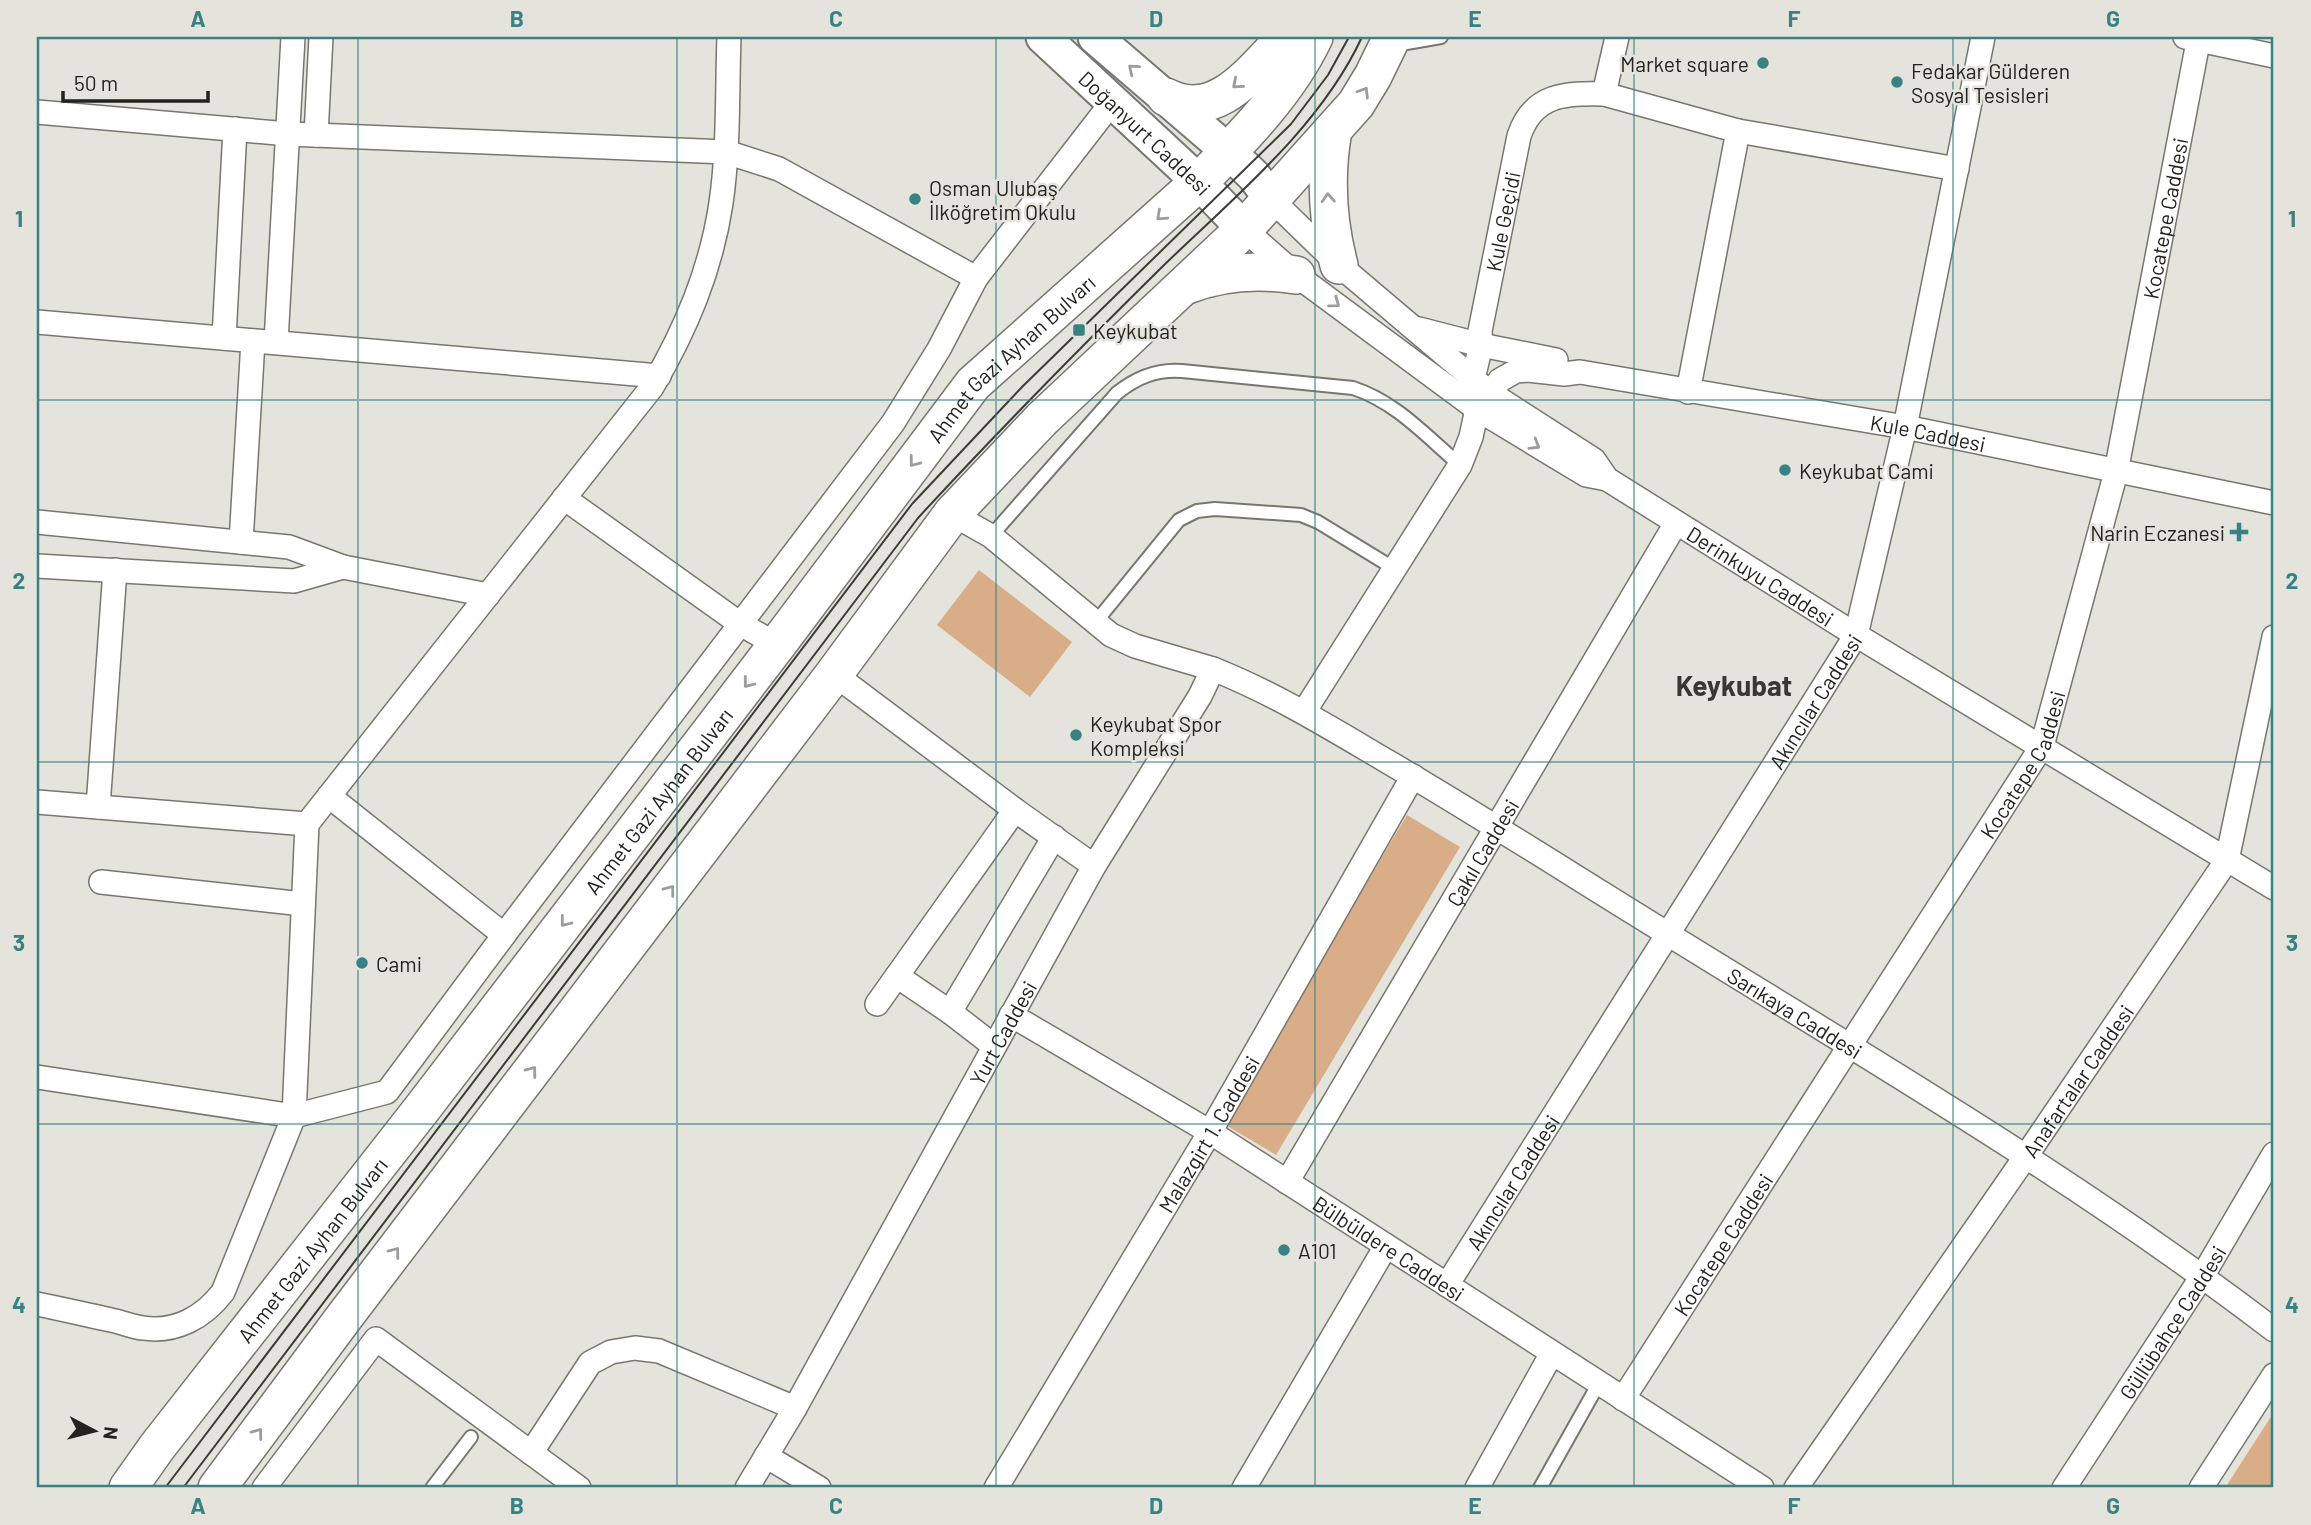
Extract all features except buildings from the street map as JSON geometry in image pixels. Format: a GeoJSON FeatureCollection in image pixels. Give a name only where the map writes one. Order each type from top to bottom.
{"type":"FeatureCollection","features":[{"type":"Feature","properties":{"kind":"main road"},"geometry":{"type":"LineString","coordinates":[[1166,97],[1174,102],[1194,105],[1222,98],[1286,37]]}},
{"type":"Feature","properties":{"kind":"main road","name":"Ahmet Gazi Ayhan Bulvarı"},"geometry":{"type":"LineString","coordinates":[[128,1488],[777,645],[973,384],[1199,182],[1290,80],[1314,37]]}},
{"type":"Feature","properties":{"kind":"main road"},"geometry":{"type":"LineString","coordinates":[[217,1488],[834,674],[952,514],[1042,419],[1244,229],[1272,199],[1356,104],[1390,42]]}},
{"type":"Feature","properties":{"kind":"main road"},"geometry":{"type":"LineString","coordinates":[[1333,130],[1328,164],[1328,199],[1339,265]]}},
{"type":"Feature","properties":{"kind":"main road"},"geometry":{"type":"LineString","coordinates":[[1183,287],[1233,273],[1254,271],[1296,275]]}},
{"type":"Feature","properties":{"kind":"street"},"geometry":{"type":"LineString","coordinates":[[241,542],[289,134],[293,37]]}},
{"type":"Feature","properties":{"kind":"street"},"geometry":{"type":"LineString","coordinates":[[316,135],[321,37]]}},
{"type":"Feature","properties":{"kind":"street"},"geometry":{"type":"LineString","coordinates":[[37,1304],[147,1329],[173,1327],[196,1317],[207,1310],[223,1292],[294,1116],[307,824],[659,376],[682,332],[705,274],[721,201],[726,152],[729,37]]}},
{"type":"Feature","properties":{"kind":"street","name":"Doğanyurt Caddesi"},"geometry":{"type":"LineString","coordinates":[[1043,37],[1199,182],[1244,229]]}},
{"type":"Feature","properties":{"kind":"street","name":"Doğanyurt Caddesi"},"geometry":{"type":"LineString","coordinates":[[1095,37],[1228,152],[1254,176],[1272,199]]}},
{"type":"Feature","properties":{"kind":"street"},"geometry":{"type":"LineString","coordinates":[[1617,37],[1604,94],[1738,131],[1957,169]]}},
{"type":"Feature","properties":{"kind":"street","name":"Akıncılar Caddesi"},"geometry":{"type":"LineString","coordinates":[[1447,1285],[1856,635],[1905,428],[1983,37]]}},
{"type":"Feature","properties":{"kind":"street"},"geometry":{"type":"LineString","coordinates":[[2193,38],[2274,56]]}},
{"type":"Feature","properties":{"kind":"street","name":"Kocatepe Caddesi"},"geometry":{"type":"LineString","coordinates":[[1623,1399],[2042,746],[2116,472],[2193,38]]}},
{"type":"Feature","properties":{"kind":"street","name":"Kule Geçidi"},"geometry":{"type":"LineString","coordinates":[[1304,712],[1460,465],[1471,437],[1480,394],[1480,331],[1524,121],[1539,104],[1563,96],[1604,94]]}},
{"type":"Feature","properties":{"kind":"street"},"geometry":{"type":"LineString","coordinates":[[37,1077],[294,1116],[387,1092],[503,934],[893,422],[939,349],[976,278],[1112,101]]}},
{"type":"Feature","properties":{"kind":"street"},"geometry":{"type":"LineString","coordinates":[[37,112],[289,134],[726,152],[779,169],[976,278]]}},
{"type":"Feature","properties":{"kind":"street"},"geometry":{"type":"LineString","coordinates":[[224,338],[235,129]]}},
{"type":"Feature","properties":{"kind":"street"},"geometry":{"type":"LineString","coordinates":[[1688,392],[1738,131]]}},
{"type":"Feature","properties":{"kind":"street","name":"Derinkuyu Caddesi"},"geometry":{"type":"LineString","coordinates":[[1272,199],[1339,265],[1412,327],[1480,394]]}},
{"type":"Feature","properties":{"kind":"street","name":"Derinkuyu Caddesi"},"geometry":{"type":"LineString","coordinates":[[1244,229],[1296,275],[1480,394],[1586,475],[1607,479],[1856,635],[2274,888]]}},
{"type":"Feature","properties":{"kind":"street"},"geometry":{"type":"LineString","coordinates":[[37,322],[659,376]]}},
{"type":"Feature","properties":{"kind":"street","name":"Kule Caddesi"},"geometry":{"type":"LineString","coordinates":[[1412,327],[1567,363],[1580,372]]}},
{"type":"Feature","properties":{"kind":"street","name":"Kule Caddesi"},"geometry":{"type":"LineString","coordinates":[[1480,394],[1516,372],[1580,372],[1905,428],[2274,503]]}},
{"type":"Feature","properties":{"kind":"street"},"geometry":{"type":"LineString","coordinates":[[564,498],[739,624],[777,645]]}},
{"type":"Feature","properties":{"kind":"street"},"geometry":{"type":"LineString","coordinates":[[952,514],[991,536],[1095,624],[1122,641],[1213,669],[1250,684],[1304,712]]}},
{"type":"Feature","properties":{"kind":"street"},"geometry":{"type":"LineString","coordinates":[[37,522],[289,547],[343,567],[488,595]]}},
{"type":"Feature","properties":{"kind":"street","name":"Çakıl Caddesi"},"geometry":{"type":"LineString","coordinates":[[1287,1182],[1676,523]]}},
{"type":"Feature","properties":{"kind":"street"},"geometry":{"type":"LineString","coordinates":[[37,566],[294,581],[343,567]]}},
{"type":"Feature","properties":{"kind":"street"},"geometry":{"type":"LineString","coordinates":[[99,807],[115,570]]}},
{"type":"Feature","properties":{"kind":"street","name":"Anafartalar Caddesi"},"geometry":{"type":"LineString","coordinates":[[1796,1488],[2227,860],[2267,713],[2274,637]]}},
{"type":"Feature","properties":{"kind":"street","name":"Yurt Caddesi"},"geometry":{"type":"LineString","coordinates":[[747,1488],[795,1408],[1094,866],[1200,696],[1213,669]]}},
{"type":"Feature","properties":{"kind":"street"},"geometry":{"type":"LineString","coordinates":[[834,674],[1094,866]]}},
{"type":"Feature","properties":{"kind":"street","name":"Sarıkaya Caddesi"},"geometry":{"type":"LineString","coordinates":[[1304,712],[1413,776],[2026,1156],[2203,1275],[2274,1330]]}},
{"type":"Feature","properties":{"kind":"street","name":"Malazgirt 1. Caddesi"},"geometry":{"type":"LineString","coordinates":[[996,1488],[1210,1132],[1413,776]]}},
{"type":"Feature","properties":{"kind":"street"},"geometry":{"type":"LineString","coordinates":[[329,796],[503,934]]}},
{"type":"Feature","properties":{"kind":"street"},"geometry":{"type":"LineString","coordinates":[[37,802],[307,824]]}},
{"type":"Feature","properties":{"kind":"street"},"geometry":{"type":"LineString","coordinates":[[877,1004],[1015,810]]}},
{"type":"Feature","properties":{"kind":"street"},"geometry":{"type":"LineString","coordinates":[[950,1012],[1054,837]]}},
{"type":"Feature","properties":{"kind":"street"},"geometry":{"type":"LineString","coordinates":[[101,882],[303,904]]}},
{"type":"Feature","properties":{"kind":"street"},"geometry":{"type":"LineString","coordinates":[[897,976],[994,1046]]}},
{"type":"Feature","properties":{"kind":"street","name":"Bülbüldere Caddesi"},"geometry":{"type":"LineString","coordinates":[[1011,1016],[1210,1132],[1762,1488]]}},
{"type":"Feature","properties":{"kind":"street"},"geometry":{"type":"LineString","coordinates":[[387,1092],[421,1110]]}},
{"type":"Feature","properties":{"kind":"street","name":"Güllübahçe Caddesi"},"geometry":{"type":"LineString","coordinates":[[2064,1488],[2203,1275],[2274,1154]]}},
{"type":"Feature","properties":{"kind":"street"},"geometry":{"type":"LineString","coordinates":[[1244,1488],[1386,1246]]}},
{"type":"Feature","properties":{"kind":"street"},"geometry":{"type":"LineString","coordinates":[[264,1488],[376,1339],[579,1488]]}},
{"type":"Feature","properties":{"kind":"street"},"geometry":{"type":"LineString","coordinates":[[531,1453],[590,1363],[611,1352],[635,1348],[659,1351],[795,1408]]}},
{"type":"Feature","properties":{"kind":"street"},"geometry":{"type":"LineString","coordinates":[[1477,1488],[1552,1353]]}},
{"type":"Feature","properties":{"kind":"street"},"geometry":{"type":"LineString","coordinates":[[2201,1488],[2274,1374]]}},
{"type":"Feature","properties":{"kind":"street"},"geometry":{"type":"LineString","coordinates":[[766,1456],[819,1488]]}},
{"type":"Feature","properties":{"kind":"lane"},"geometry":{"type":"LineString","coordinates":[[1390,42],[1441,37]]}},
{"type":"Feature","properties":{"kind":"lane"},"geometry":{"type":"LineString","coordinates":[[991,536],[1117,393],[1139,378],[1161,371],[1353,388],[1394,407],[1460,465]]}},
{"type":"Feature","properties":{"kind":"lane"},"geometry":{"type":"LineString","coordinates":[[1095,624],[1180,520],[1206,510],[1301,515],[1318,522],[1395,569]]}},
{"type":"Feature","properties":{"kind":"lane"},"geometry":{"type":"LineString","coordinates":[[1541,1488],[1599,1383]]}},
{"type":"Feature","properties":{"kind":"lane"},"geometry":{"type":"LineString","coordinates":[[432,1488],[471,1437]]}},
{"type":"Feature","properties":{"kind":"shaded area"},"geometry":{"type":"Polygon","coordinates":[[[979,570],[1072,642],[1030,697],[937,625],[979,570]]]}},
{"type":"Feature","properties":{"kind":"shaded area"},"geometry":{"type":"Polygon","coordinates":[[[1407,815],[1460,847],[1276,1155],[1224,1124],[1407,815]]]}},
{"type":"Feature","properties":{"kind":"shaded area"},"geometry":{"type":"Polygon","coordinates":[[[2274,1412],[2274,1488],[2225,1488],[2274,1412]]]}},
{"type":"Feature","properties":{"kind":"tram line"},"geometry":{"type":"LineString","coordinates":[[165,1488],[912,504],[1022,387],[1291,124],[1328,75],[1349,37]]}},
{"type":"Feature","properties":{"kind":"tram line"},"geometry":{"type":"LineString","coordinates":[[183,1488],[918,518],[1069,360],[1299,132],[1323,102],[1362,37]]}},
{"type":"Feature","properties":{"kind":"place","name":"Market square"},"geometry":{"type":"Point","coordinates":[1763,63]}},
{"type":"Feature","properties":{"kind":"place","name":"Fedakar Gülderen Sosyal Tesisleri"},"geometry":{"type":"Point","coordinates":[1897,82]}},
{"type":"Feature","properties":{"kind":"place","name":"Osman Ulubaş İlköğretim Okulu"},"geometry":{"type":"Point","coordinates":[915,199]}},
{"type":"Feature","properties":{"kind":"place","name":"Keykubat"},"geometry":{"type":"Point","coordinates":[1079,330]}},
{"type":"Feature","properties":{"kind":"place","name":"Keykubat Cami"},"geometry":{"type":"Point","coordinates":[1785,470]}},
{"type":"Feature","properties":{"kind":"place","name":"Narin Eczanesi"},"geometry":{"type":"Point","coordinates":[2239,532]}},
{"type":"Feature","properties":{"kind":"place","name":"Keykubat Spor Kompleksi"},"geometry":{"type":"Point","coordinates":[1076,735]}},
{"type":"Feature","properties":{"kind":"place","name":"Cami"},"geometry":{"type":"Point","coordinates":[362,963]}},
{"type":"Feature","properties":{"kind":"place","name":"A101"},"geometry":{"type":"Point","coordinates":[1284,1250]}},
{"type":"Feature","properties":{"kind":"district","name":"Keykubat"},"geometry":{"type":"Point","coordinates":[1734,685]}}]}
